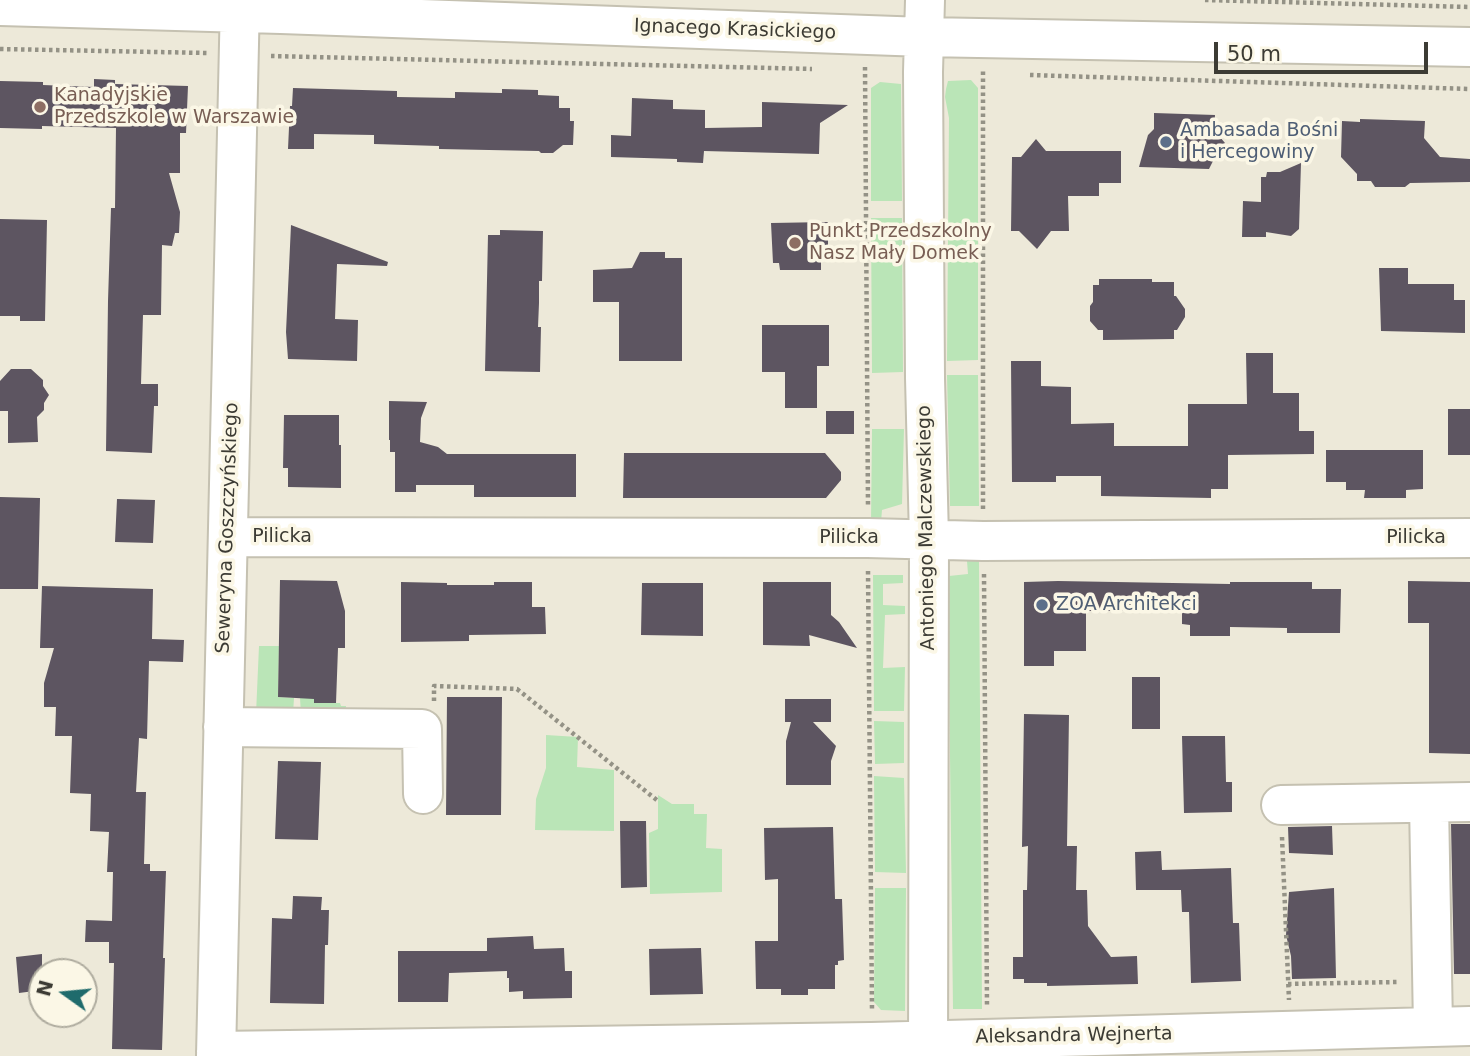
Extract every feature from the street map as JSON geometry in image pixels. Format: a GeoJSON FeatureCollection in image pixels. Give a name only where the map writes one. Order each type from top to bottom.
{"type":"FeatureCollection","features":[{"type":"Feature","properties":{"kind":"street","name":"Ignacego Krasickiego"},"geometry":{"type":"LineString","coordinates":[[0,6],[240,6],[924,18],[1470,47]]}},
{"type":"Feature","properties":{"kind":"street","name":"Seweryna Goszczyńskiego"},"geometry":{"type":"LineString","coordinates":[[216,1054],[240,6]]}},
{"type":"Feature","properties":{"kind":"street","name":"Antoniego Malczewskiego"},"geometry":{"type":"LineString","coordinates":[[924,18],[925,364],[929,538],[928,1048]]}},
{"type":"Feature","properties":{"kind":"street","name":"Pilicka"},"geometry":{"type":"LineString","coordinates":[[228,537],[929,538],[997,541],[1470,538]]}},
{"type":"Feature","properties":{"kind":"street"},"geometry":{"type":"LineString","coordinates":[[223,727],[422,729],[423,794]]}},
{"type":"Feature","properties":{"kind":"street"},"geometry":{"type":"LineString","coordinates":[[1281,805],[1470,802]]}},
{"type":"Feature","properties":{"kind":"street"},"geometry":{"type":"LineString","coordinates":[[1429,803],[1432,981],[1452,1027]]}},
{"type":"Feature","properties":{"kind":"street","name":"Aleksandra Wejnerta"},"geometry":{"type":"LineString","coordinates":[[216,1054],[857,1042],[928,1048],[1452,1027]]}},
{"type":"Feature","properties":{"kind":"path"},"geometry":{"type":"LineString","coordinates":[[1205,0],[1470,7]]}},
{"type":"Feature","properties":{"kind":"path"},"geometry":{"type":"LineString","coordinates":[[0,49],[214,53]]}},
{"type":"Feature","properties":{"kind":"path"},"geometry":{"type":"LineString","coordinates":[[262,56],[824,69]]}},
{"type":"Feature","properties":{"kind":"path"},"geometry":{"type":"LineString","coordinates":[[1025,75],[1470,89]]}},
{"type":"Feature","properties":{"kind":"path"},"geometry":{"type":"LineString","coordinates":[[422,729],[433,716],[435,686],[517,689],[658,801]]}},
{"type":"Feature","properties":{"kind":"path"},"geometry":{"type":"LineString","coordinates":[[1281,805],[1289,1011]]}},
{"type":"Feature","properties":{"kind":"path"},"geometry":{"type":"LineString","coordinates":[[1288,985],[1432,981]]}},
{"type":"Feature","properties":{"kind":"green space"},"geometry":{"type":"Polygon","coordinates":[[[971,80],[978,88],[978,360],[947,361],[949,118],[945,97],[948,81],[971,80]]]}},
{"type":"Feature","properties":{"kind":"green space"},"geometry":{"type":"Polygon","coordinates":[[[880,82],[901,84],[902,201],[871,201],[871,88],[880,82]]]}},
{"type":"Feature","properties":{"kind":"green space"},"geometry":{"type":"Polygon","coordinates":[[[871,218],[902,218],[903,372],[872,373],[871,218]]]}},
{"type":"Feature","properties":{"kind":"green space"},"geometry":{"type":"Polygon","coordinates":[[[947,375],[978,375],[979,506],[950,506],[947,375]]]}},
{"type":"Feature","properties":{"kind":"green space"},"geometry":{"type":"Polygon","coordinates":[[[872,429],[904,429],[902,504],[882,510],[881,522],[871,523],[872,429]]]}},
{"type":"Feature","properties":{"kind":"green space"},"geometry":{"type":"Polygon","coordinates":[[[979,560],[982,1009],[953,1009],[948,587],[949,576],[968,574],[967,561],[979,560]]]}},
{"type":"Feature","properties":{"kind":"green space"},"geometry":{"type":"Polygon","coordinates":[[[873,575],[903,575],[903,583],[883,584],[883,605],[905,606],[905,614],[885,615],[883,668],[905,667],[904,711],[874,711],[873,575]]]}},
{"type":"Feature","properties":{"kind":"green space"},"geometry":{"type":"Polygon","coordinates":[[[259,646],[279,646],[278,697],[294,698],[293,714],[256,714],[259,646]]]}},
{"type":"Feature","properties":{"kind":"green space"},"geometry":{"type":"Polygon","coordinates":[[[300,698],[314,698],[314,703],[340,703],[341,706],[346,706],[345,715],[301,714],[300,698]]]}},
{"type":"Feature","properties":{"kind":"green space"},"geometry":{"type":"Polygon","coordinates":[[[874,721],[904,722],[904,763],[875,764],[874,721]]]}},
{"type":"Feature","properties":{"kind":"green space"},"geometry":{"type":"Polygon","coordinates":[[[546,735],[578,737],[577,767],[614,770],[614,831],[535,830],[536,799],[546,768],[546,735]]]}},
{"type":"Feature","properties":{"kind":"green space"},"geometry":{"type":"Polygon","coordinates":[[[874,776],[904,778],[906,873],[875,872],[874,776]]]}},
{"type":"Feature","properties":{"kind":"green space"},"geometry":{"type":"Polygon","coordinates":[[[658,795],[672,804],[694,804],[694,814],[707,814],[706,848],[722,849],[722,892],[650,894],[649,833],[658,829],[658,795]]]}},
{"type":"Feature","properties":{"kind":"green space"},"geometry":{"type":"Polygon","coordinates":[[[875,888],[906,888],[905,1011],[881,1010],[874,1002],[875,888]]]}},
{"type":"Feature","properties":{"kind":"building"},"geometry":{"type":"Polygon","coordinates":[[[94,79],[115,80],[115,84],[188,86],[186,133],[180,133],[180,173],[169,173],[180,212],[179,233],[175,233],[172,246],[162,245],[161,315],[143,315],[141,384],[158,384],[152,453],[106,451],[108,301],[111,208],[115,208],[116,128],[0,128],[0,81],[94,87],[94,79]]]}},
{"type":"Feature","properties":{"kind":"building"},"geometry":{"type":"Polygon","coordinates":[[[293,88],[397,91],[397,97],[455,98],[455,92],[502,93],[502,89],[538,90],[538,95],[559,96],[559,108],[570,108],[570,121],[574,121],[573,145],[563,145],[553,153],[439,149],[439,146],[374,144],[374,135],[314,134],[314,149],[288,149],[293,88]]]}},
{"type":"Feature","properties":{"kind":"building"},"geometry":{"type":"Polygon","coordinates":[[[632,98],[673,100],[673,109],[705,110],[705,128],[762,127],[762,102],[848,105],[820,123],[819,154],[704,151],[703,163],[677,162],[677,159],[611,157],[611,135],[631,136],[632,98]]]}},
{"type":"Feature","properties":{"kind":"building"},"geometry":{"type":"Polygon","coordinates":[[[1154,113],[1215,115],[1214,130],[1225,143],[1214,155],[1209,169],[1139,167],[1148,135],[1154,129],[1154,113]]]}},
{"type":"Feature","properties":{"kind":"building"},"geometry":{"type":"Polygon","coordinates":[[[1360,119],[1425,121],[1424,138],[1440,157],[1470,159],[1470,182],[1410,183],[1405,187],[1375,187],[1371,181],[1357,181],[1357,174],[1341,157],[1342,121],[1360,122],[1360,119]]]}},
{"type":"Feature","properties":{"kind":"building"},"geometry":{"type":"Polygon","coordinates":[[[1036,139],[1046,151],[1121,151],[1121,183],[1099,183],[1099,196],[1068,196],[1069,231],[1051,231],[1037,249],[1019,231],[1011,231],[1012,157],[1021,157],[1036,139]]]}},
{"type":"Feature","properties":{"kind":"building"},"geometry":{"type":"Polygon","coordinates":[[[1301,163],[1299,229],[1291,236],[1266,232],[1266,237],[1242,237],[1243,201],[1261,202],[1261,177],[1266,177],[1267,172],[1280,172],[1301,163]]]}},
{"type":"Feature","properties":{"kind":"building"},"geometry":{"type":"Polygon","coordinates":[[[0,219],[47,220],[45,321],[20,321],[20,316],[0,316],[0,219]]]}},
{"type":"Feature","properties":{"kind":"building"},"geometry":{"type":"Polygon","coordinates":[[[828,222],[828,250],[821,251],[821,270],[780,270],[779,263],[773,263],[771,223],[828,222]]]}},
{"type":"Feature","properties":{"kind":"building"},"geometry":{"type":"Polygon","coordinates":[[[291,225],[388,262],[387,266],[337,264],[335,319],[358,320],[357,361],[288,359],[286,332],[291,225]]]}},
{"type":"Feature","properties":{"kind":"building"},"geometry":{"type":"Polygon","coordinates":[[[500,230],[543,231],[538,327],[541,327],[540,372],[485,371],[488,235],[500,235],[500,230]]]}},
{"type":"Feature","properties":{"kind":"building"},"geometry":{"type":"Polygon","coordinates":[[[640,252],[665,252],[665,258],[682,258],[682,361],[619,361],[619,302],[593,302],[593,270],[632,268],[640,252]]]}},
{"type":"Feature","properties":{"kind":"building"},"geometry":{"type":"Polygon","coordinates":[[[1379,268],[1408,268],[1408,284],[1454,284],[1454,300],[1465,300],[1465,333],[1381,331],[1379,268]]]}},
{"type":"Feature","properties":{"kind":"building"},"geometry":{"type":"Polygon","coordinates":[[[1099,279],[1152,279],[1152,282],[1174,282],[1174,296],[1185,309],[1185,317],[1177,330],[1174,330],[1174,339],[1103,340],[1103,330],[1098,330],[1090,321],[1093,285],[1099,285],[1099,279]]]}},
{"type":"Feature","properties":{"kind":"building"},"geometry":{"type":"Polygon","coordinates":[[[762,325],[829,325],[829,366],[817,366],[817,408],[785,408],[785,372],[762,372],[762,325]]]}},
{"type":"Feature","properties":{"kind":"building"},"geometry":{"type":"Polygon","coordinates":[[[1246,353],[1273,353],[1273,393],[1299,393],[1299,431],[1314,431],[1314,454],[1228,455],[1228,489],[1211,489],[1211,498],[1101,496],[1101,476],[1056,476],[1056,482],[1012,482],[1011,361],[1041,361],[1041,386],[1071,387],[1071,424],[1114,423],[1114,446],[1188,446],[1188,404],[1247,404],[1246,353]]]}},
{"type":"Feature","properties":{"kind":"building"},"geometry":{"type":"Polygon","coordinates":[[[11,369],[31,369],[43,380],[43,386],[49,395],[44,403],[44,410],[37,417],[38,442],[8,443],[8,411],[0,411],[0,381],[11,369]]]}},
{"type":"Feature","properties":{"kind":"building"},"geometry":{"type":"Polygon","coordinates":[[[389,401],[427,402],[421,418],[420,442],[438,447],[447,454],[576,454],[576,497],[474,497],[474,485],[416,485],[416,492],[395,492],[395,452],[390,452],[389,401]]]}},
{"type":"Feature","properties":{"kind":"building"},"geometry":{"type":"Polygon","coordinates":[[[1448,409],[1470,409],[1470,455],[1448,455],[1448,409]]]}},
{"type":"Feature","properties":{"kind":"building"},"geometry":{"type":"Polygon","coordinates":[[[826,411],[854,411],[854,434],[826,434],[826,411]]]}},
{"type":"Feature","properties":{"kind":"building"},"geometry":{"type":"Polygon","coordinates":[[[284,415],[339,415],[341,488],[288,487],[288,468],[283,468],[284,415]]]}},
{"type":"Feature","properties":{"kind":"building"},"geometry":{"type":"Polygon","coordinates":[[[1326,450],[1423,450],[1423,489],[1406,490],[1406,498],[1364,498],[1365,490],[1346,490],[1346,482],[1326,482],[1326,450]]]}},
{"type":"Feature","properties":{"kind":"building"},"geometry":{"type":"Polygon","coordinates":[[[624,453],[825,453],[841,472],[841,480],[826,498],[623,498],[624,453]]]}},
{"type":"Feature","properties":{"kind":"building"},"geometry":{"type":"Polygon","coordinates":[[[0,497],[40,498],[38,589],[0,589],[0,497]]]}},
{"type":"Feature","properties":{"kind":"building"},"geometry":{"type":"Polygon","coordinates":[[[117,499],[155,500],[153,543],[115,542],[117,499]]]}},
{"type":"Feature","properties":{"kind":"building"},"geometry":{"type":"Polygon","coordinates":[[[280,580],[337,581],[345,611],[345,648],[338,648],[336,703],[314,703],[314,699],[278,697],[280,580]]]}},
{"type":"Feature","properties":{"kind":"building"},"geometry":{"type":"Polygon","coordinates":[[[1408,581],[1470,582],[1470,754],[1429,753],[1429,623],[1408,623],[1408,581]]]}},
{"type":"Feature","properties":{"kind":"building"},"geometry":{"type":"Polygon","coordinates":[[[401,582],[494,585],[494,582],[532,582],[532,607],[545,607],[546,634],[469,635],[469,641],[401,642],[401,582]]]}},
{"type":"Feature","properties":{"kind":"building"},"geometry":{"type":"Polygon","coordinates":[[[763,582],[831,582],[831,615],[857,648],[809,635],[810,646],[763,645],[763,582]]]}},
{"type":"Feature","properties":{"kind":"building"},"geometry":{"type":"Polygon","coordinates":[[[1024,582],[1230,584],[1312,582],[1312,589],[1341,589],[1340,633],[1287,633],[1287,628],[1230,627],[1230,636],[1190,636],[1190,625],[1182,624],[1182,610],[1086,611],[1086,651],[1054,651],[1054,666],[1024,666],[1024,582]]]}},
{"type":"Feature","properties":{"kind":"building"},"geometry":{"type":"Polygon","coordinates":[[[642,583],[703,583],[703,636],[641,635],[642,583]]]}},
{"type":"Feature","properties":{"kind":"building"},"geometry":{"type":"Polygon","coordinates":[[[42,586],[153,589],[152,639],[184,640],[183,662],[149,661],[147,739],[139,738],[136,792],[146,792],[144,864],[150,864],[150,871],[166,871],[162,1050],[112,1049],[114,963],[109,963],[109,942],[85,942],[86,920],[112,921],[113,872],[107,872],[109,832],[90,831],[91,794],[70,793],[72,736],[55,736],[56,707],[44,707],[44,683],[54,648],[40,648],[42,586]]]}},
{"type":"Feature","properties":{"kind":"building"},"geometry":{"type":"Polygon","coordinates":[[[1132,677],[1160,677],[1160,729],[1132,729],[1132,677]]]}},
{"type":"Feature","properties":{"kind":"building"},"geometry":{"type":"Polygon","coordinates":[[[447,697],[502,697],[501,815],[446,815],[447,697]]]}},
{"type":"Feature","properties":{"kind":"building"},"geometry":{"type":"Polygon","coordinates":[[[785,699],[831,699],[831,722],[813,722],[836,746],[831,761],[831,785],[786,785],[786,741],[791,722],[785,722],[785,699]]]}},
{"type":"Feature","properties":{"kind":"building"},"geometry":{"type":"Polygon","coordinates":[[[1024,714],[1069,715],[1067,846],[1077,846],[1076,890],[1087,890],[1088,926],[1111,957],[1137,956],[1138,984],[1047,986],[1047,983],[1024,983],[1024,979],[1013,979],[1013,957],[1023,957],[1023,890],[1027,890],[1028,846],[1022,847],[1024,714]]]}},
{"type":"Feature","properties":{"kind":"building"},"geometry":{"type":"Polygon","coordinates":[[[1182,736],[1225,736],[1226,782],[1232,782],[1232,812],[1184,813],[1182,736]]]}},
{"type":"Feature","properties":{"kind":"building"},"geometry":{"type":"Polygon","coordinates":[[[278,761],[321,762],[318,840],[275,839],[278,761]]]}},
{"type":"Feature","properties":{"kind":"building"},"geometry":{"type":"Polygon","coordinates":[[[620,821],[646,821],[647,887],[621,888],[620,821]]]}},
{"type":"Feature","properties":{"kind":"building"},"geometry":{"type":"Polygon","coordinates":[[[1451,824],[1470,824],[1470,974],[1454,974],[1451,824]]]}},
{"type":"Feature","properties":{"kind":"building"},"geometry":{"type":"Polygon","coordinates":[[[1332,826],[1333,855],[1289,853],[1288,827],[1332,826]]]}},
{"type":"Feature","properties":{"kind":"building"},"geometry":{"type":"Polygon","coordinates":[[[833,827],[835,899],[842,899],[844,960],[835,965],[835,989],[808,989],[808,995],[781,995],[781,989],[756,989],[755,941],[778,941],[778,879],[765,880],[764,828],[833,827]]]}},
{"type":"Feature","properties":{"kind":"building"},"geometry":{"type":"Polygon","coordinates":[[[1161,851],[1162,870],[1231,868],[1233,923],[1239,923],[1241,981],[1191,983],[1189,912],[1182,912],[1181,890],[1136,890],[1135,852],[1161,851]]]}},
{"type":"Feature","properties":{"kind":"building"},"geometry":{"type":"Polygon","coordinates":[[[1334,888],[1336,978],[1292,979],[1291,956],[1286,935],[1289,892],[1334,888]]]}},
{"type":"Feature","properties":{"kind":"building"},"geometry":{"type":"Polygon","coordinates":[[[293,896],[322,897],[321,910],[329,910],[328,945],[325,945],[324,1004],[270,1003],[272,918],[292,919],[293,896]]]}},
{"type":"Feature","properties":{"kind":"building"},"geometry":{"type":"Polygon","coordinates":[[[533,936],[534,949],[564,948],[565,971],[572,971],[572,998],[523,999],[523,991],[509,992],[507,971],[449,973],[448,1002],[398,1002],[398,951],[487,951],[487,938],[533,936]]]}},
{"type":"Feature","properties":{"kind":"building"},"geometry":{"type":"Polygon","coordinates":[[[701,948],[703,994],[650,995],[649,949],[701,948]]]}},
{"type":"Feature","properties":{"kind":"building"},"geometry":{"type":"Polygon","coordinates":[[[42,954],[42,958],[28,958],[28,992],[19,993],[16,957],[42,954]]]}},
{"type":"Feature","properties":{"kind":"place","name":"Kanadyjskie Przedszkole w Warszawie"},"geometry":{"type":"Point","coordinates":[40,107]}},
{"type":"Feature","properties":{"kind":"place","name":"Ambasada Bośni i Hercegowiny"},"geometry":{"type":"Point","coordinates":[1166,142]}},
{"type":"Feature","properties":{"kind":"place","name":"Punkt Przedszkolny Nasz Mały Domek"},"geometry":{"type":"Point","coordinates":[795,243]}},
{"type":"Feature","properties":{"kind":"place","name":"ZOA Architekci"},"geometry":{"type":"Point","coordinates":[1042,605]}}]}
